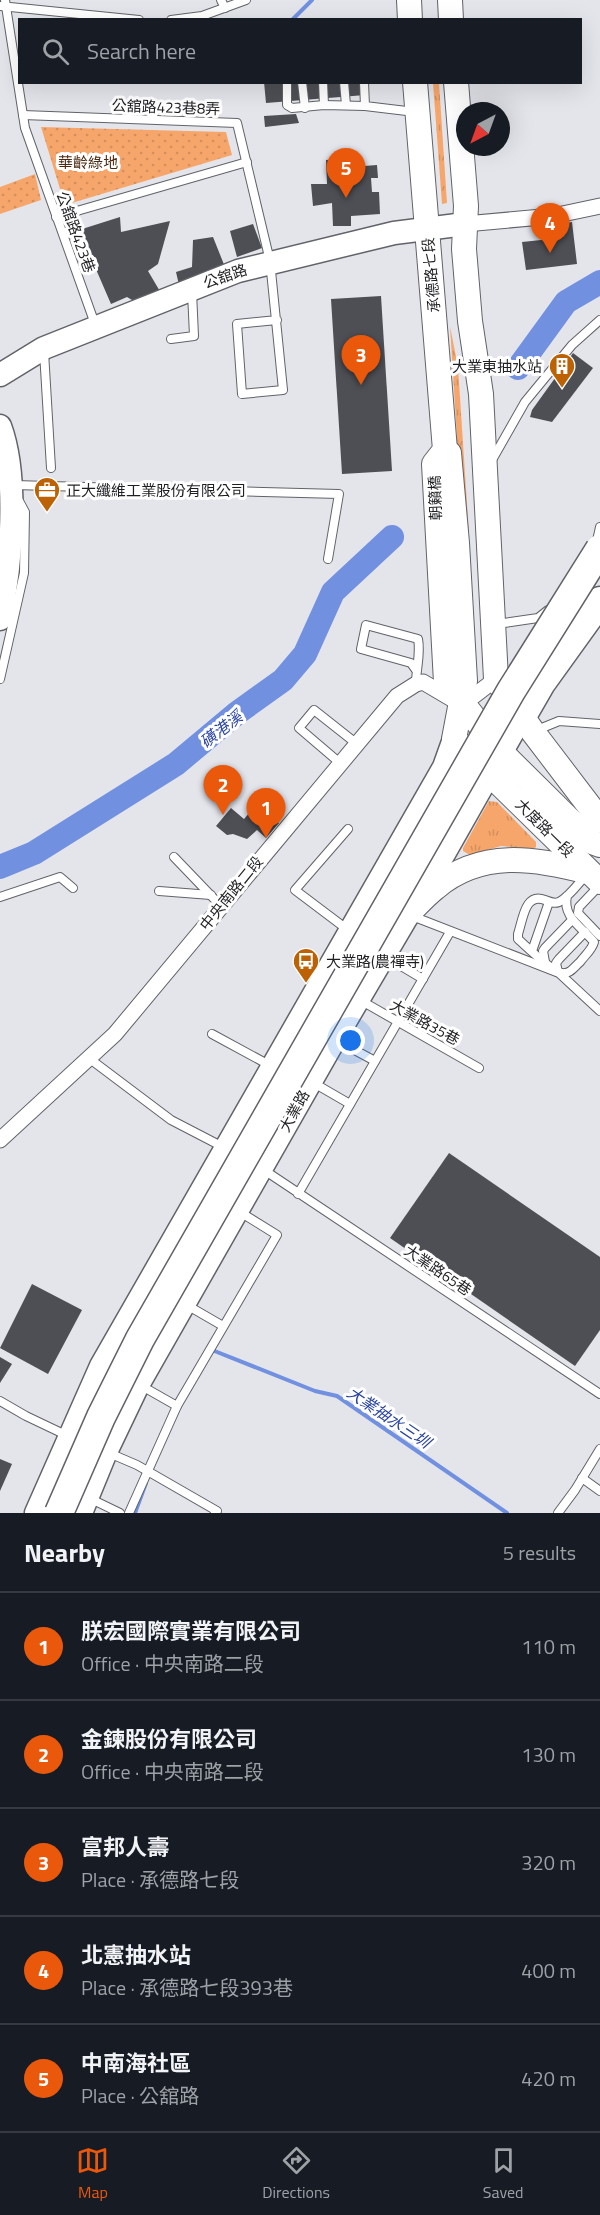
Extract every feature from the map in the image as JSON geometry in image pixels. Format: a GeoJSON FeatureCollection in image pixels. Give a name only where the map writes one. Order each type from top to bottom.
{"type":"FeatureCollection","features":[{"type":"Feature","properties":{"kind":"highway"},"geometry":{"type":"LineString","coordinates":[[58,1513],[101,1417],[140,1339],[511,691],[600,549]]}},
{"type":"Feature","properties":{"kind":"highway"},"geometry":{"type":"LineString","coordinates":[[528,724],[541,683],[600,601]]}},
{"type":"Feature","properties":{"kind":"main road"},"geometry":{"type":"LineString","coordinates":[[409,0],[410,18]]}},
{"type":"Feature","properties":{"kind":"main road"},"geometry":{"type":"LineString","coordinates":[[450,0],[451,18]]}},
{"type":"Feature","properties":{"kind":"main road","name":"承德路七段"},"geometry":{"type":"LineString","coordinates":[[415,84],[439,457]]}},
{"type":"Feature","properties":{"kind":"main road"},"geometry":{"type":"LineString","coordinates":[[456,84],[466,206],[464,249],[470,321],[481,394],[496,679],[600,820]]}},
{"type":"Feature","properties":{"kind":"main road","name":"公舘路"},"geometry":{"type":"LineString","coordinates":[[0,375],[44,348],[96,326],[192,288],[270,261],[394,233],[465,224]]}},
{"type":"Feature","properties":{"kind":"main road"},"geometry":{"type":"LineString","coordinates":[[0,426],[5,439],[6,493],[11,530],[8,574],[0,618]]}},
{"type":"Feature","properties":{"kind":"main road","name":"朝籟橋"},"geometry":{"type":"LineString","coordinates":[[449,453],[465,681],[462,705],[446,682],[437,531],[439,457],[449,453]]}},
{"type":"Feature","properties":{"kind":"main road"},"geometry":{"type":"LineString","coordinates":[[36,1513],[68,1436],[101,1366],[444,767],[462,705]]}},
{"type":"Feature","properties":{"kind":"main road"},"geometry":{"type":"LineString","coordinates":[[462,705],[501,753],[592,842],[600,845]]}},
{"type":"Feature","properties":{"kind":"main road","name":"大業路"},"geometry":{"type":"LineString","coordinates":[[84,1505],[138,1385],[184,1303],[358,999],[441,861],[501,753],[528,724]]}},
{"type":"Feature","properties":{"kind":"main road"},"geometry":{"type":"LineString","coordinates":[[453,738],[489,774]]}},
{"type":"Feature","properties":{"kind":"main road","name":"大度路一段"},"geometry":{"type":"LineString","coordinates":[[489,774],[596,880]]}},
{"type":"Feature","properties":{"kind":"main road"},"geometry":{"type":"LineString","coordinates":[[408,914],[436,887],[480,863],[519,859],[547,861],[596,880]]}},
{"type":"Feature","properties":{"kind":"street"},"geometry":{"type":"LineString","coordinates":[[465,224],[554,216],[600,206]]}},
{"type":"Feature","properties":{"kind":"street"},"geometry":{"type":"LineString","coordinates":[[416,677],[462,705],[496,679]]}},
{"type":"Feature","properties":{"kind":"street","name":"中央南路二段"},"geometry":{"type":"LineString","coordinates":[[0,1140],[115,1034],[216,900],[416,677]]}},
{"type":"Feature","properties":{"kind":"lane"},"geometry":{"type":"LineString","coordinates":[[221,0],[225,8]]}},
{"type":"Feature","properties":{"kind":"lane"},"geometry":{"type":"LineString","coordinates":[[186,18],[202,16],[246,0]]}},
{"type":"Feature","properties":{"kind":"lane"},"geometry":{"type":"LineString","coordinates":[[4,4],[122,18]]}},
{"type":"Feature","properties":{"kind":"lane","name":"公舘路423巷"},"geometry":{"type":"LineString","coordinates":[[4,4],[25,128],[96,326]]}},
{"type":"Feature","properties":{"kind":"lane"},"geometry":{"type":"LineString","coordinates":[[287,84],[289,107],[346,105],[418,112]]}},
{"type":"Feature","properties":{"kind":"lane"},"geometry":{"type":"LineString","coordinates":[[302,84],[305,108]]}},
{"type":"Feature","properties":{"kind":"lane"},"geometry":{"type":"LineString","coordinates":[[323,84],[324,105]]}},
{"type":"Feature","properties":{"kind":"lane"},"geometry":{"type":"LineString","coordinates":[[344,84],[346,105]]}},
{"type":"Feature","properties":{"kind":"lane"},"geometry":{"type":"LineString","coordinates":[[364,84],[365,106]]}},
{"type":"Feature","properties":{"kind":"lane","name":"公舘路423巷8弄"},"geometry":{"type":"LineString","coordinates":[[23,115],[237,123],[270,261],[277,320],[283,390],[242,394],[237,324],[277,320]]}},
{"type":"Feature","properties":{"kind":"lane"},"geometry":{"type":"LineString","coordinates":[[56,217],[247,162]]}},
{"type":"Feature","properties":{"kind":"lane"},"geometry":{"type":"LineString","coordinates":[[171,339],[194,336],[192,288]]}},
{"type":"Feature","properties":{"kind":"lane"},"geometry":{"type":"LineString","coordinates":[[485,464],[525,402],[572,345],[600,320]]}},
{"type":"Feature","properties":{"kind":"lane"},"geometry":{"type":"LineString","coordinates":[[44,348],[51,468]]}},
{"type":"Feature","properties":{"kind":"lane"},"geometry":{"type":"LineString","coordinates":[[6,493],[339,494],[328,559]]}},
{"type":"Feature","properties":{"kind":"lane"},"geometry":{"type":"LineString","coordinates":[[0,679],[24,573],[26,512],[6,493]]}},
{"type":"Feature","properties":{"kind":"lane"},"geometry":{"type":"LineString","coordinates":[[493,625],[537,618],[570,595],[588,575],[600,527]]}},
{"type":"Feature","properties":{"kind":"lane"},"geometry":{"type":"LineString","coordinates":[[366,625],[418,639],[420,650],[416,677],[411,663],[361,649],[366,625]]}},
{"type":"Feature","properties":{"kind":"lane"},"geometry":{"type":"LineString","coordinates":[[340,763],[299,728],[314,710],[357,744]]}},
{"type":"Feature","properties":{"kind":"lane"},"geometry":{"type":"LineString","coordinates":[[528,724],[559,721],[600,724]]}},
{"type":"Feature","properties":{"kind":"lane"},"geometry":{"type":"LineString","coordinates":[[348,829],[295,890],[349,931]]}},
{"type":"Feature","properties":{"kind":"lane"},"geometry":{"type":"LineString","coordinates":[[174,857],[216,900]]}},
{"type":"Feature","properties":{"kind":"lane"},"geometry":{"type":"LineString","coordinates":[[0,897],[60,877],[73,888]]}},
{"type":"Feature","properties":{"kind":"lane"},"geometry":{"type":"LineString","coordinates":[[596,880],[560,902],[552,903],[537,897],[529,903],[518,939],[598,1006]]}},
{"type":"Feature","properties":{"kind":"lane"},"geometry":{"type":"LineString","coordinates":[[596,880],[579,907],[578,913],[600,936]]}},
{"type":"Feature","properties":{"kind":"lane"},"geometry":{"type":"LineString","coordinates":[[159,891],[216,900]]}},
{"type":"Feature","properties":{"kind":"lane"},"geometry":{"type":"LineString","coordinates":[[408,914],[450,932],[566,974],[591,950],[594,942],[568,915],[565,904],[567,896]]}},
{"type":"Feature","properties":{"kind":"lane"},"geometry":{"type":"LineString","coordinates":[[532,951],[549,902]]}},
{"type":"Feature","properties":{"kind":"lane"},"geometry":{"type":"LineString","coordinates":[[545,962],[543,951],[572,920]]}},
{"type":"Feature","properties":{"kind":"lane"},"geometry":{"type":"LineString","coordinates":[[298,1194],[450,932]]}},
{"type":"Feature","properties":{"kind":"lane"},"geometry":{"type":"LineString","coordinates":[[559,973],[556,963],[585,932]]}},
{"type":"Feature","properties":{"kind":"lane"},"geometry":{"type":"LineString","coordinates":[[385,956],[423,979]]}},
{"type":"Feature","properties":{"kind":"lane","name":"大業路35巷"},"geometry":{"type":"LineString","coordinates":[[358,999],[480,1068]]}},
{"type":"Feature","properties":{"kind":"lane"},"geometry":{"type":"LineString","coordinates":[[212,1034],[272,1067]]}},
{"type":"Feature","properties":{"kind":"lane"},"geometry":{"type":"LineString","coordinates":[[335,1039],[375,1061]]}},
{"type":"Feature","properties":{"kind":"lane","name":"大業路65巷"},"geometry":{"type":"LineString","coordinates":[[90,1059],[171,1120],[262,1169],[600,1394]]}},
{"type":"Feature","properties":{"kind":"lane"},"geometry":{"type":"LineString","coordinates":[[311,1082],[350,1104]]}},
{"type":"Feature","properties":{"kind":"lane"},"geometry":{"type":"LineString","coordinates":[[129,1513],[177,1406],[277,1235],[237,1210]]}},
{"type":"Feature","properties":{"kind":"lane"},"geometry":{"type":"LineString","coordinates":[[184,1303],[224,1326]]}},
{"type":"Feature","properties":{"kind":"lane"},"geometry":{"type":"LineString","coordinates":[[138,1385],[177,1406]]}},
{"type":"Feature","properties":{"kind":"lane"},"geometry":{"type":"LineString","coordinates":[[0,1401],[68,1436]]}},
{"type":"Feature","properties":{"kind":"lane"},"geometry":{"type":"LineString","coordinates":[[558,1513],[600,1449]]}},
{"type":"Feature","properties":{"kind":"lane"},"geometry":{"type":"LineString","coordinates":[[106,1452],[148,1472],[217,1511],[215,1513]]}},
{"type":"Feature","properties":{"kind":"lane"},"geometry":{"type":"LineString","coordinates":[[582,1478],[600,1491]]}},
{"type":"Feature","properties":{"kind":"lane"},"geometry":{"type":"LineString","coordinates":[[84,1505],[120,1513]]}},
{"type":"Feature","properties":{"kind":"green space"},"geometry":{"type":"Polygon","coordinates":[[[433,84],[439,84],[447,203],[442,204],[433,84]]]}},
{"type":"Feature","properties":{"kind":"green space","name":"華齡綠地"},"geometry":{"type":"Polygon","coordinates":[[[41,127],[226,132],[232,155],[65,205],[41,127]]]}},
{"type":"Feature","properties":{"kind":"green space"},"geometry":{"type":"Polygon","coordinates":[[[35,174],[41,200],[0,214],[0,187],[35,174]]]}},
{"type":"Feature","properties":{"kind":"green space"},"geometry":{"type":"Polygon","coordinates":[[[450,326],[458,367],[469,534],[459,470],[450,326]]]}},
{"type":"Feature","properties":{"kind":"green space"},"geometry":{"type":"Polygon","coordinates":[[[489,801],[497,802],[536,842],[536,847],[533,849],[501,846],[470,855],[463,851],[489,801]]]}},
{"type":"Feature","properties":{"kind":"building"},"geometry":{"type":"Polygon","coordinates":[[[264,84],[364,84],[365,95],[266,103],[264,84]]]}},
{"type":"Feature","properties":{"kind":"building"},"geometry":{"type":"Polygon","coordinates":[[[296,114],[299,123],[265,127],[264,116],[296,114]]]}},
{"type":"Feature","properties":{"kind":"building"},"geometry":{"type":"Polygon","coordinates":[[[350,158],[351,167],[377,165],[378,178],[371,178],[372,192],[379,192],[380,214],[351,216],[351,226],[333,226],[332,203],[313,206],[311,184],[327,184],[326,160],[350,158]]]}},
{"type":"Feature","properties":{"kind":"building"},"geometry":{"type":"Polygon","coordinates":[[[120,217],[121,232],[170,221],[158,264],[148,271],[161,293],[137,303],[127,297],[111,304],[79,230],[120,217]]]}},
{"type":"Feature","properties":{"kind":"building"},"geometry":{"type":"Polygon","coordinates":[[[572,222],[577,264],[526,270],[522,242],[551,239],[550,225],[572,222]]]}},
{"type":"Feature","properties":{"kind":"building"},"geometry":{"type":"Polygon","coordinates":[[[253,224],[262,248],[237,257],[230,231],[253,224]]]}},
{"type":"Feature","properties":{"kind":"building"},"geometry":{"type":"Polygon","coordinates":[[[213,237],[225,267],[179,285],[176,272],[192,267],[193,240],[213,237]]]}},
{"type":"Feature","properties":{"kind":"building"},"geometry":{"type":"Polygon","coordinates":[[[381,296],[392,471],[342,474],[331,299],[381,296]]]}},
{"type":"Feature","properties":{"kind":"building","name":"大業東抽水站"},"geometry":{"type":"Polygon","coordinates":[[[573,353],[593,368],[552,422],[530,417],[532,410],[573,353]]]}},
{"type":"Feature","properties":{"kind":"building"},"geometry":{"type":"Polygon","coordinates":[[[257,804],[279,823],[266,838],[257,830],[247,839],[233,834],[227,835],[216,826],[231,808],[244,819],[257,804]]]}},
{"type":"Feature","properties":{"kind":"building"},"geometry":{"type":"Polygon","coordinates":[[[449,1153],[600,1257],[600,1330],[575,1366],[390,1238],[449,1153]]]}},
{"type":"Feature","properties":{"kind":"building"},"geometry":{"type":"Polygon","coordinates":[[[32,1284],[82,1310],[48,1374],[0,1348],[32,1284]]]}},
{"type":"Feature","properties":{"kind":"building"},"geometry":{"type":"Polygon","coordinates":[[[0,1357],[12,1364],[0,1383],[0,1357]]]}},
{"type":"Feature","properties":{"kind":"building"},"geometry":{"type":"Polygon","coordinates":[[[0,1459],[12,1464],[0,1491],[0,1459]]]}},
{"type":"Feature","properties":{"kind":"waterway"},"geometry":{"type":"LineString","coordinates":[[294,18],[312,0]]}},
{"type":"Feature","properties":{"kind":"waterway","name":"磺港溪"},"geometry":{"type":"LineString","coordinates":[[518,368],[566,302],[600,282]]}},
{"type":"Feature","properties":{"kind":"waterway","name":"磺港溪"},"geometry":{"type":"LineString","coordinates":[[0,867],[34,853],[176,764],[237,713],[283,680],[305,654],[333,592],[392,537]]}},
{"type":"Feature","properties":{"kind":"waterway","name":"大業抽水三圳"},"geometry":{"type":"LineString","coordinates":[[212,1350],[315,1391],[337,1396],[507,1513]]}},
{"type":"Feature","properties":{"kind":"waterway"},"geometry":{"type":"LineString","coordinates":[[135,1513],[146,1483]]}},
{"type":"Feature","properties":{"kind":"place","name":"中南海社區"},"geometry":{"type":"Point","coordinates":[346,198]}},
{"type":"Feature","properties":{"kind":"place","name":"北憲抽水站"},"geometry":{"type":"Point","coordinates":[550,253]}},
{"type":"Feature","properties":{"kind":"place","name":"富邦人壽"},"geometry":{"type":"Point","coordinates":[361,385]}},
{"type":"Feature","properties":{"kind":"place","name":"大業東抽水站"},"geometry":{"type":"Point","coordinates":[562,389]}},
{"type":"Feature","properties":{"kind":"place","name":"正大纖維工業股份有限公司"},"geometry":{"type":"Point","coordinates":[47,513]}},
{"type":"Feature","properties":{"kind":"place","name":"金鍊股份有限公司"},"geometry":{"type":"Point","coordinates":[223,815]}},
{"type":"Feature","properties":{"kind":"place","name":"朕宏國際實業有限公司"},"geometry":{"type":"Point","coordinates":[266,838]}},
{"type":"Feature","properties":{"kind":"place","name":"大業路(農禪寺)"},"geometry":{"type":"Point","coordinates":[306,984]}}]}
